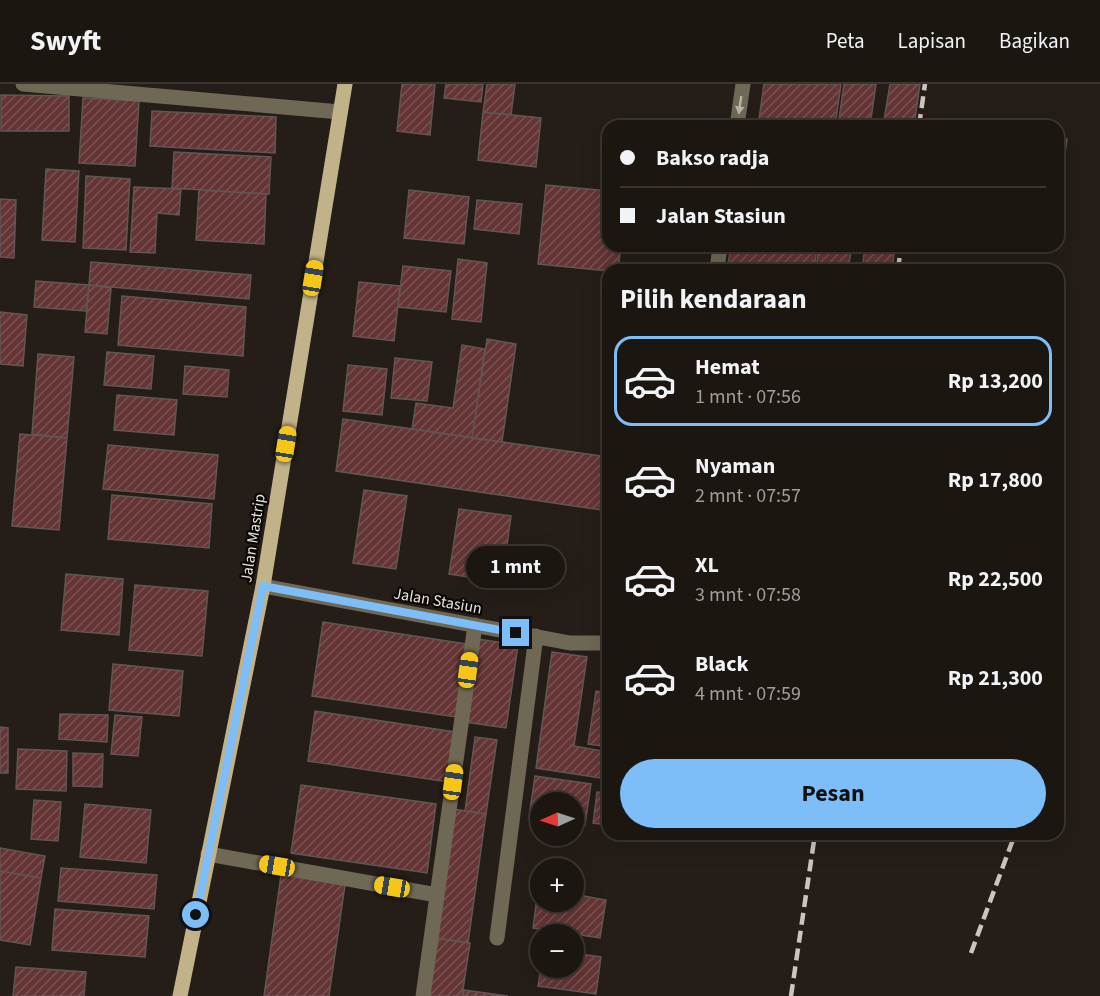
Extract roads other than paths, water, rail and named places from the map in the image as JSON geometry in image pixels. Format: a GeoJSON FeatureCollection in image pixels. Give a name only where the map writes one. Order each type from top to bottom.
{"type":"FeatureCollection","features":[{"type":"Feature","properties":{"kind":"main road","name":"Jalan Mastrip"},"geometry":{"type":"LineString","coordinates":[[180,996],[263,586],[345,84]]}},
{"type":"Feature","properties":{"kind":"street"},"geometry":{"type":"LineString","coordinates":[[23,84],[340,112]]}},
{"type":"Feature","properties":{"kind":"street"},"geometry":{"type":"LineString","coordinates":[[738,120],[743,84]]}},
{"type":"Feature","properties":{"kind":"street","name":"Jalan Stasiun"},"geometry":{"type":"LineString","coordinates":[[263,586],[570,643],[602,643]]}},
{"type":"Feature","properties":{"kind":"street"},"geometry":{"type":"LineString","coordinates":[[423,996],[475,625]]}},
{"type":"Feature","properties":{"kind":"street"},"geometry":{"type":"LineString","coordinates":[[497,938],[536,636]]}},
{"type":"Feature","properties":{"kind":"street"},"geometry":{"type":"LineString","coordinates":[[208,854],[437,895]]}},
{"type":"Feature","properties":{"kind":"railway"},"geometry":{"type":"LineString","coordinates":[[920,120],[925,84]]}},
{"type":"Feature","properties":{"kind":"railway"},"geometry":{"type":"LineString","coordinates":[[899,264],[900,252]]}},
{"type":"Feature","properties":{"kind":"railway"},"geometry":{"type":"LineString","coordinates":[[791,996],[814,840]]}},
{"type":"Feature","properties":{"kind":"railway"},"geometry":{"type":"LineString","coordinates":[[971,953],[1013,840]]}}]}
